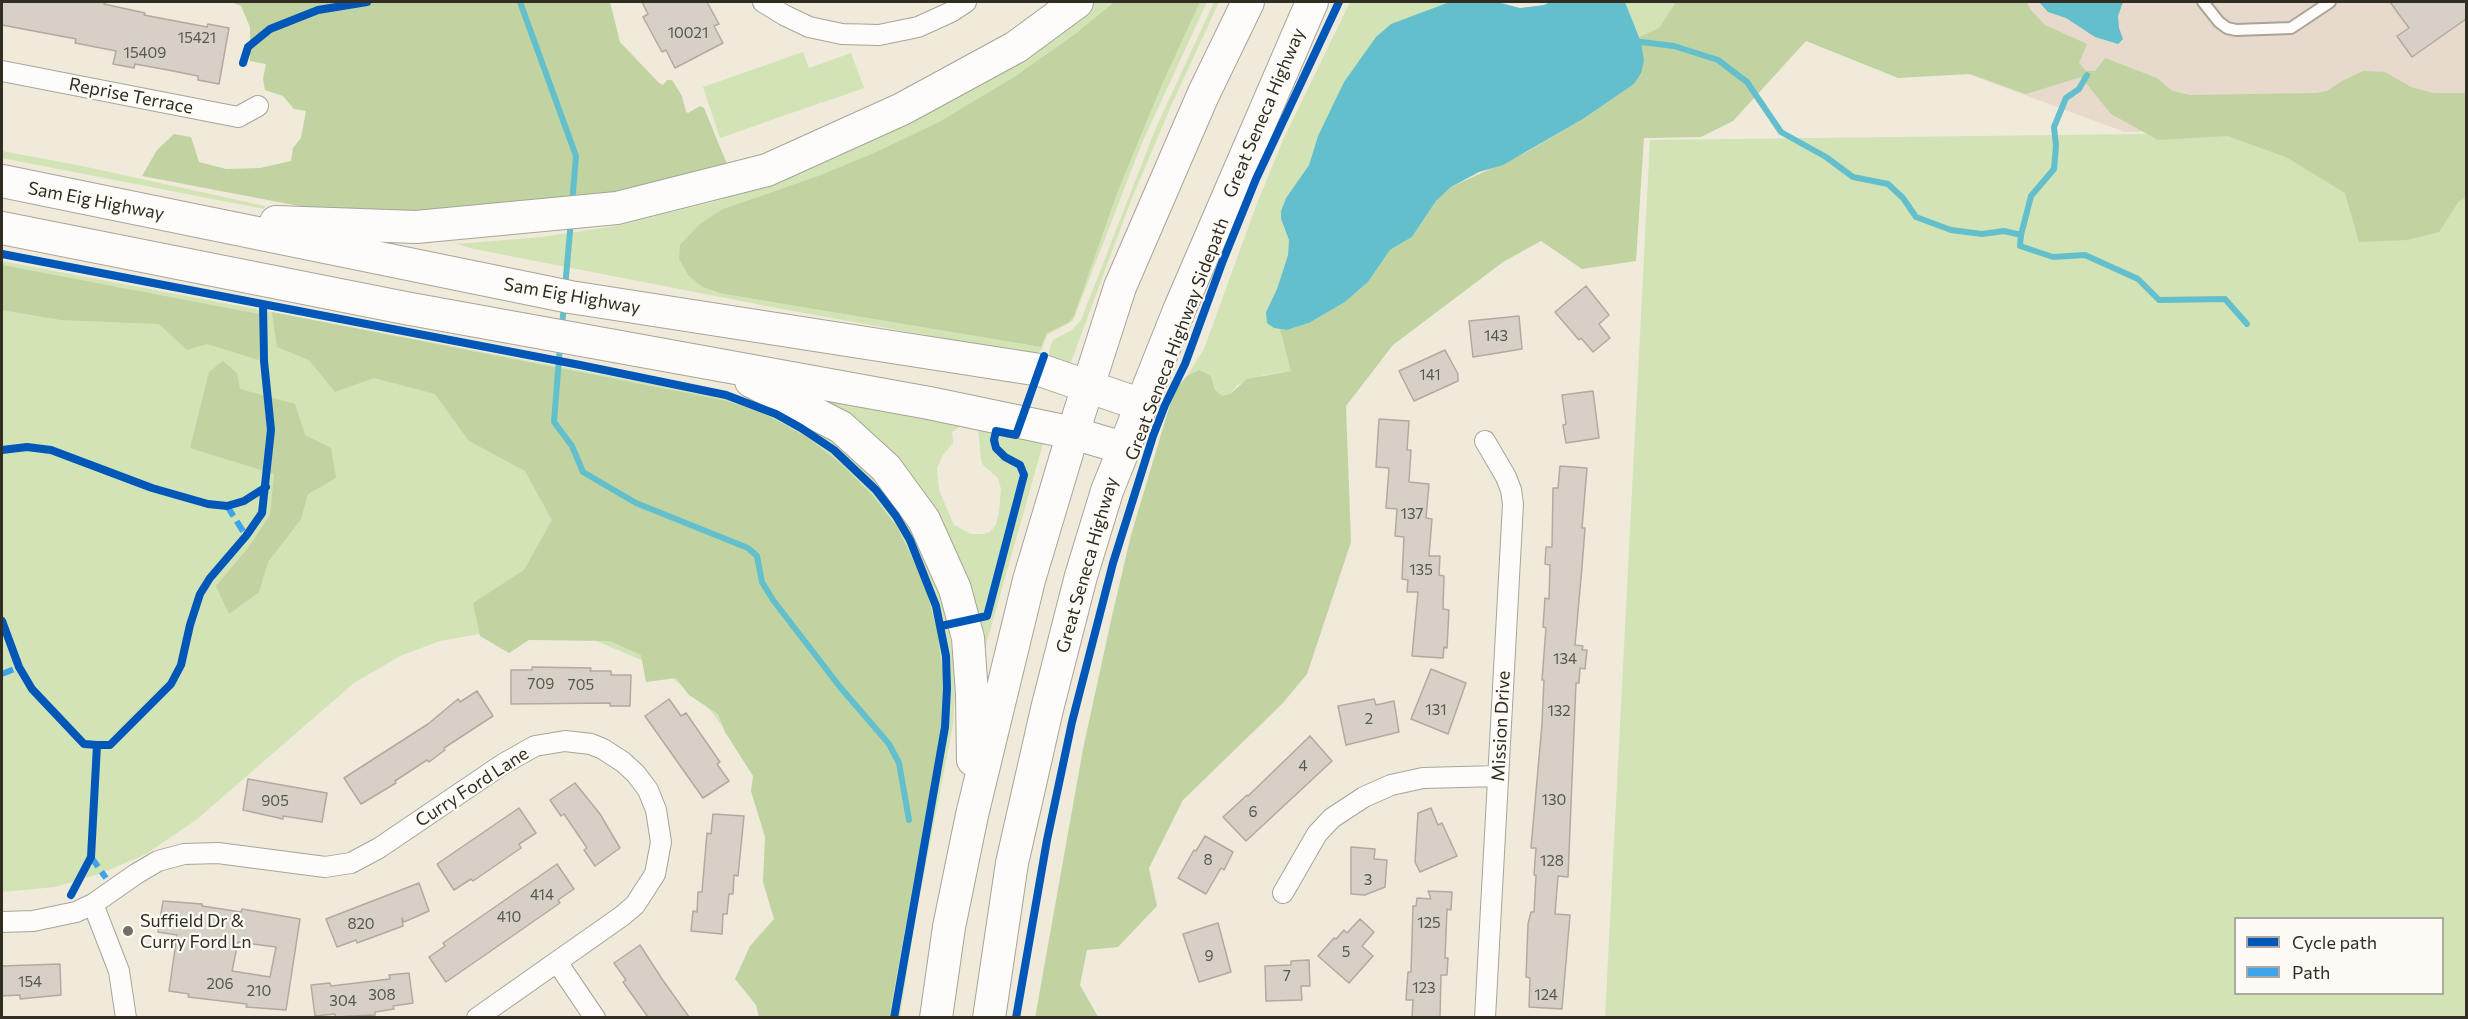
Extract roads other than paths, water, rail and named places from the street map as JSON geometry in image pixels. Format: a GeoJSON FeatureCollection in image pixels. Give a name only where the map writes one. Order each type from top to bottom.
{"type":"FeatureCollection","features":[{"type":"Feature","properties":{"kind":"main road"},"geometry":{"type":"LineString","coordinates":[[165,215],[416,227],[616,208],[767,171],[912,103],[1016,47],[1077,2]]}},
{"type":"Feature","properties":{"kind":"main road"},"geometry":{"type":"LineString","coordinates":[[936,1017],[949,927],[972,815],[1029,580],[1073,433],[1120,287],[1203,95],[1248,2]]}},
{"type":"Feature","properties":{"kind":"main road","name":"Great Seneca Highway"},"geometry":{"type":"LineString","coordinates":[[989,1017],[1012,862],[1047,709],[1081,576],[1107,491],[1180,308],[1312,2]]}},
{"type":"Feature","properties":{"kind":"main road","name":"Sam Eig Highway"},"geometry":{"type":"LineString","coordinates":[[2,181],[565,296],[1040,370],[1142,405]]}},
{"type":"Feature","properties":{"kind":"main road"},"geometry":{"type":"LineString","coordinates":[[2,228],[405,308],[929,403],[1073,433],[1123,448]]}},
{"type":"Feature","properties":{"kind":"main road"},"geometry":{"type":"LineString","coordinates":[[715,363],[782,395],[841,427],[886,468],[924,520],[955,589],[968,638],[972,694],[972,815]]}},
{"type":"Feature","properties":{"kind":"street"},"geometry":{"type":"LineString","coordinates":[[763,2],[809,27],[842,34],[879,35],[918,27],[951,12],[966,2]]}},
{"type":"Feature","properties":{"kind":"street","name":"Reprise Terrace"},"geometry":{"type":"LineString","coordinates":[[2,71],[238,117],[258,106]]}},
{"type":"Feature","properties":{"kind":"street","name":"Mission Drive"},"geometry":{"type":"LineString","coordinates":[[1485,441],[1506,477],[1513,504],[1485,1017]]}},
{"type":"Feature","properties":{"kind":"street","name":"Curry Ford Lane"},"geometry":{"type":"LineString","coordinates":[[2,922],[57,917],[93,904],[135,874],[158,861],[184,854],[218,853],[325,867],[351,863],[379,848],[521,752],[550,742],[580,742],[603,749],[623,762],[648,790],[656,810],[661,842],[655,874],[635,905],[477,1017]]}},
{"type":"Feature","properties":{"kind":"street"},"geometry":{"type":"LineString","coordinates":[[1283,893],[1317,834],[1332,818],[1364,797],[1391,785],[1423,778],[1498,776]]}},
{"type":"Feature","properties":{"kind":"street"},"geometry":{"type":"LineString","coordinates":[[93,904],[119,971],[126,1017]]}},
{"type":"Feature","properties":{"kind":"street"},"geometry":{"type":"LineString","coordinates":[[557,962],[595,1017]]}},
{"type":"Feature","properties":{"kind":"lane"},"geometry":{"type":"LineString","coordinates":[[2204,2],[2219,22],[2227,28],[2236,30],[2291,27],[2330,2]]}},
{"type":"Feature","properties":{"kind":"water"},"geometry":{"type":"Polygon","coordinates":[[[1497,2],[1520,8],[1550,2],[1625,2],[1641,42],[1644,61],[1641,73],[1634,84],[1583,119],[1503,165],[1479,172],[1451,187],[1436,201],[1412,237],[1390,250],[1368,282],[1345,302],[1309,323],[1287,330],[1274,328],[1267,323],[1266,312],[1277,289],[1288,255],[1289,240],[1281,219],[1281,211],[1286,198],[1309,165],[1318,136],[1344,82],[1376,37],[1391,24],[1447,3],[1497,2]]]}},
{"type":"Feature","properties":{"kind":"water"},"geometry":{"type":"Polygon","coordinates":[[[2039,2],[2123,2],[2118,16],[2123,39],[2118,44],[2095,37],[2066,18],[2048,12],[2039,2]]]}},
{"type":"Feature","properties":{"kind":"waterway"},"geometry":{"type":"LineString","coordinates":[[520,2],[576,156],[572,204]]}},
{"type":"Feature","properties":{"kind":"waterway"},"geometry":{"type":"LineString","coordinates":[[1641,42],[1674,46],[1718,60],[1747,82],[1781,132],[1826,157],[1853,177],[1888,184],[1903,198],[1916,217],[1951,230],[1982,234],[2004,231],[2021,235],[2020,246],[2053,257],[2085,255],[2138,279],[2159,300],[2225,299],[2247,324]]}},
{"type":"Feature","properties":{"kind":"waterway"},"geometry":{"type":"LineString","coordinates":[[2021,235],[2031,196],[2054,169],[2056,146],[2054,127],[2066,98],[2079,89],[2087,75]]}},
{"type":"Feature","properties":{"kind":"waterway"},"geometry":{"type":"LineString","coordinates":[[565,288],[571,220]]}},
{"type":"Feature","properties":{"kind":"waterway"},"geometry":{"type":"LineString","coordinates":[[562,326],[564,304]]}},
{"type":"Feature","properties":{"kind":"waterway"},"geometry":{"type":"LineString","coordinates":[[560,346],[554,422],[572,446],[583,472],[636,503],[748,548],[757,556],[762,582],[773,600],[840,687],[889,744],[899,763],[909,820]]}},
{"type":"Feature","properties":{"kind":"place","name":"Suffield Dr & Curry Ford Ln"},"geometry":{"type":"Point","coordinates":[128,931]}}]}
